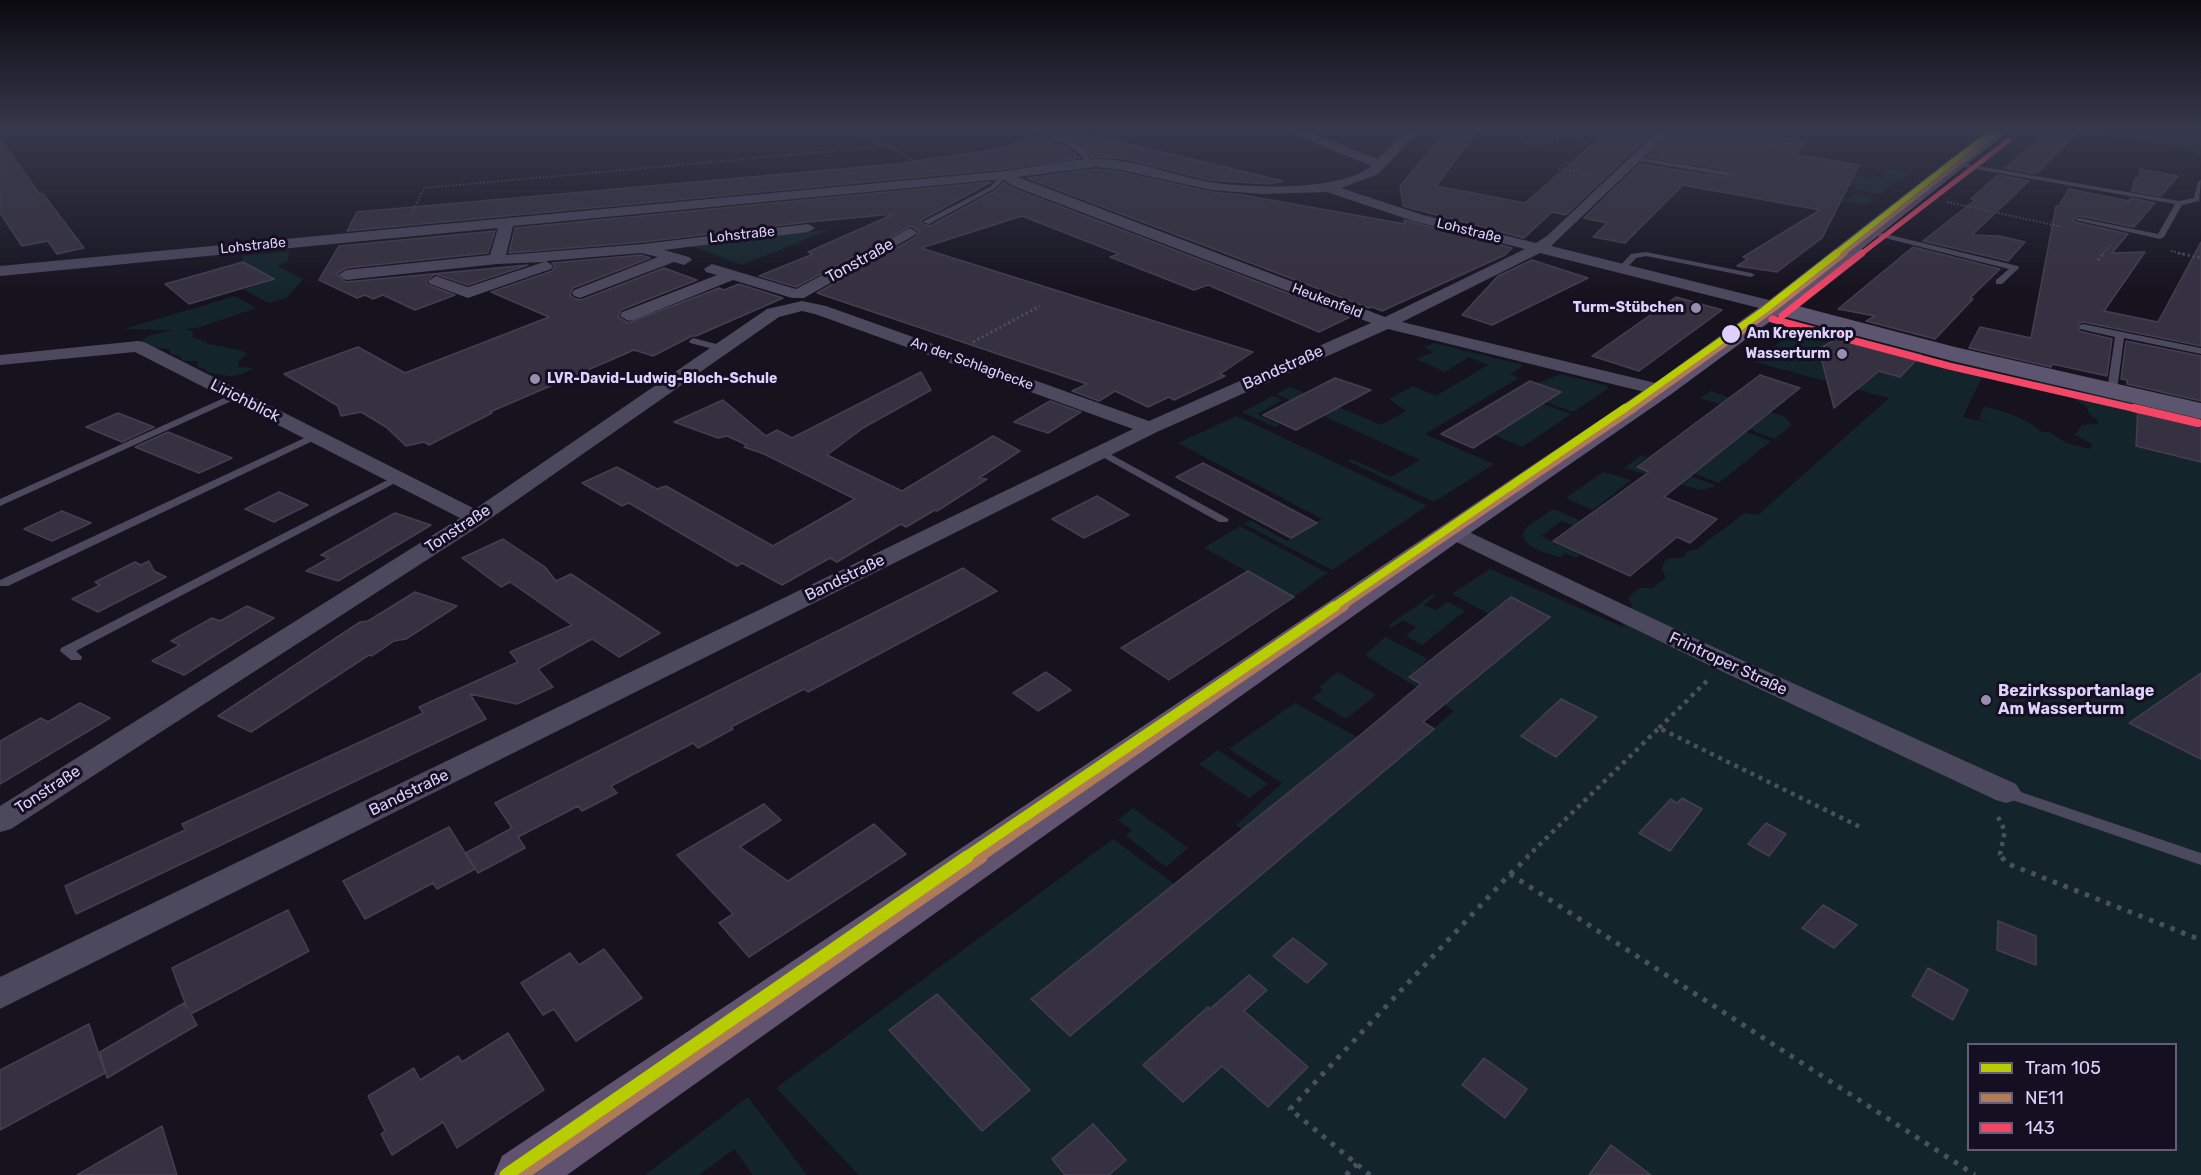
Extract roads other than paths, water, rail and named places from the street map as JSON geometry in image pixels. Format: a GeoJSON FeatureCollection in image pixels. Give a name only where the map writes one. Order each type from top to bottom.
{"type":"FeatureCollection","features":[{"type":"Feature","properties":{"kind":"main road"},"geometry":{"type":"LineString","coordinates":[[521,1175],[1452,531],[1660,390],[1764,304],[1872,232],[1929,185]]}},
{"type":"Feature","properties":{"kind":"main road"},"geometry":{"type":"LineString","coordinates":[[1764,304],[1952,354],[2201,411]]}},
{"type":"Feature","properties":{"kind":"street","name":"Lohstraße"},"geometry":{"type":"LineString","coordinates":[[3,266],[403,232],[901,185]]}},
{"type":"Feature","properties":{"kind":"street","name":"Heukenfeld"},"geometry":{"type":"LineString","coordinates":[[1023,185],[1386,323],[1660,390]]}},
{"type":"Feature","properties":{"kind":"street","name":"Lohstraße"},"geometry":{"type":"LineString","coordinates":[[1206,185],[1262,190],[1328,188],[1418,219],[1764,304]]}},
{"type":"Feature","properties":{"kind":"street"},"geometry":{"type":"LineString","coordinates":[[1328,188],[1338,185]]}},
{"type":"Feature","properties":{"kind":"street","name":"Bandstraße"},"geometry":{"type":"LineString","coordinates":[[0,994],[1150,428],[1386,323],[1538,249],[1552,239],[1609,185]]}},
{"type":"Feature","properties":{"kind":"street"},"geometry":{"type":"LineString","coordinates":[[497,259],[507,222]]}},
{"type":"Feature","properties":{"kind":"street","name":"Lohstraße"},"geometry":{"type":"LineString","coordinates":[[346,274],[497,259],[576,255],[696,239],[808,228]]}},
{"type":"Feature","properties":{"kind":"street","name":"Tonstraße"},"geometry":{"type":"LineString","coordinates":[[0,821],[476,518],[763,318],[796,301],[910,232]]}},
{"type":"Feature","properties":{"kind":"street","name":"Lohstraße"},"geometry":{"type":"LineString","coordinates":[[580,293],[679,259],[641,248]]}},
{"type":"Feature","properties":{"kind":"street","name":"Lohstraße"},"geometry":{"type":"LineString","coordinates":[[436,281],[468,293],[576,255]]}},
{"type":"Feature","properties":{"kind":"street","name":"Lohstraße"},"geometry":{"type":"LineString","coordinates":[[712,269],[796,301]]}},
{"type":"Feature","properties":{"kind":"street"},"geometry":{"type":"LineString","coordinates":[[628,316],[732,275]]}},
{"type":"Feature","properties":{"kind":"street","name":"An der Schlaghecke"},"geometry":{"type":"LineString","coordinates":[[796,301],[1150,428]]}},
{"type":"Feature","properties":{"kind":"street","name":"Lirichblick"},"geometry":{"type":"LineString","coordinates":[[0,360],[138,346],[476,518]]}},
{"type":"Feature","properties":{"kind":"street","name":"Frintroper Straße"},"geometry":{"type":"LineString","coordinates":[[1452,531],[1726,663],[1999,800]]}},
{"type":"Feature","properties":{"kind":"lane"},"geometry":{"type":"LineString","coordinates":[[926,222],[995,185]]}},
{"type":"Feature","properties":{"kind":"lane"},"geometry":{"type":"LineString","coordinates":[[2075,185],[2179,203],[2197,200],[2200,185]]}},
{"type":"Feature","properties":{"kind":"lane"},"geometry":{"type":"LineString","coordinates":[[2079,220],[2160,237],[2179,203]]}},
{"type":"Feature","properties":{"kind":"lane"},"geometry":{"type":"LineString","coordinates":[[1872,232],[2015,268],[1999,282]]}},
{"type":"Feature","properties":{"kind":"lane"},"geometry":{"type":"LineString","coordinates":[[1622,268],[1634,256],[1646,254],[1751,275]]}},
{"type":"Feature","properties":{"kind":"lane"},"geometry":{"type":"LineString","coordinates":[[2083,327],[2201,351]]}},
{"type":"Feature","properties":{"kind":"lane"},"geometry":{"type":"LineString","coordinates":[[2112,390],[2120,334]]}},
{"type":"Feature","properties":{"kind":"lane"},"geometry":{"type":"LineString","coordinates":[[693,341],[721,348]]}},
{"type":"Feature","properties":{"kind":"lane"},"geometry":{"type":"LineString","coordinates":[[0,503],[235,396]]}},
{"type":"Feature","properties":{"kind":"lane"},"geometry":{"type":"LineString","coordinates":[[4,583],[315,436]]}},
{"type":"Feature","properties":{"kind":"lane"},"geometry":{"type":"LineString","coordinates":[[1101,452],[1223,520]]}},
{"type":"Feature","properties":{"kind":"lane"},"geometry":{"type":"LineString","coordinates":[[76,657],[66,651],[397,478]]}},
{"type":"Feature","properties":{"kind":"lane"},"geometry":{"type":"LineString","coordinates":[[1999,800],[2201,859]]}},
{"type":"Feature","properties":{"kind":"tram line","name":"105"},"geometry":{"type":"LineString","coordinates":[[506,1175],[935,878],[1642,397],[1763,311],[1923,185]]}},
{"type":"Feature","properties":{"kind":"place","name":"Turm-Stübchen"},"geometry":{"type":"Point","coordinates":[1696,308]}},
{"type":"Feature","properties":{"kind":"place","name":"Am Kreyenkrop"},"geometry":{"type":"Point","coordinates":[1731,334]}},
{"type":"Feature","properties":{"kind":"place","name":"Wasserturm"},"geometry":{"type":"Point","coordinates":[1842,354]}},
{"type":"Feature","properties":{"kind":"place","name":"LVR-David-Ludwig-Bloch-Schule"},"geometry":{"type":"Point","coordinates":[535,379]}},
{"type":"Feature","properties":{"kind":"place","name":"Bezirkssportanlage Am Wasserturm"},"geometry":{"type":"Point","coordinates":[1986,700]}}]}
